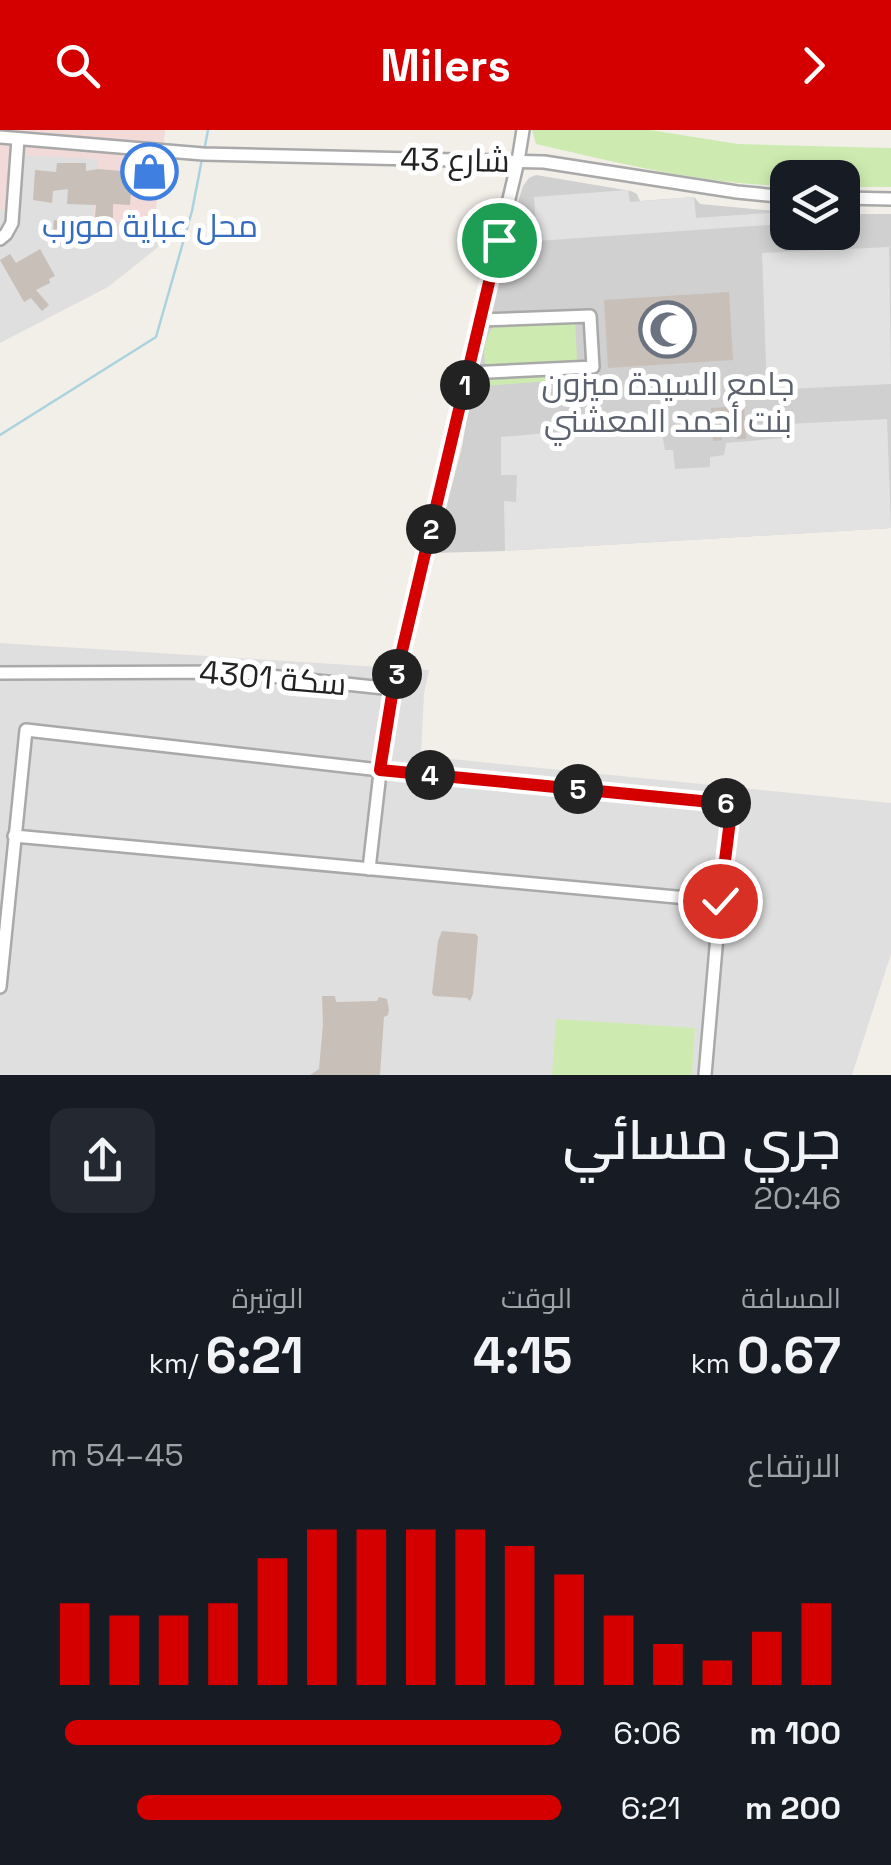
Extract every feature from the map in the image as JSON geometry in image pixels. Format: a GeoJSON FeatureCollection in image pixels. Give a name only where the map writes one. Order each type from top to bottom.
{"type":"FeatureCollection","features":[{"type":"Feature","properties":{"kind":"street","name":"سكة 4301"},"geometry":{"type":"LineString","coordinates":[[0,672],[232,672],[393,689],[518,161],[522,130]]}},
{"type":"Feature","properties":{"kind":"street","name":"شارع 43"},"geometry":{"type":"LineString","coordinates":[[0,137],[203,154],[544,162],[770,195]]}},
{"type":"Feature","properties":{"kind":"street"},"geometry":{"type":"LineString","coordinates":[[0,239],[12,223],[18,139]]}},
{"type":"Feature","properties":{"kind":"street"},"geometry":{"type":"LineString","coordinates":[[860,199],[891,200]]}},
{"type":"Feature","properties":{"kind":"street"},"geometry":{"type":"LineString","coordinates":[[468,372],[593,366],[590,316],[480,320]]}},
{"type":"Feature","properties":{"kind":"street"},"geometry":{"type":"LineString","coordinates":[[368,869],[393,689]]}},
{"type":"Feature","properties":{"kind":"street"},"geometry":{"type":"LineString","coordinates":[[0,987],[26,730],[732,804],[705,1075]]}},
{"type":"Feature","properties":{"kind":"street"},"geometry":{"type":"LineString","coordinates":[[14,836],[720,901]]}},
{"type":"Feature","properties":{"kind":"shaded area"},"geometry":{"type":"Polygon","coordinates":[[[0,130],[165,130],[154,224],[162,244],[108,287],[0,343],[0,130]]]}},
{"type":"Feature","properties":{"kind":"shaded area"},"geometry":{"type":"Polygon","coordinates":[[[0,130],[165,130],[154,224],[93,219],[98,159],[18,155],[14,210],[0,210],[0,130]]]}},
{"type":"Feature","properties":{"kind":"shaded area"},"geometry":{"type":"Polygon","coordinates":[[[536,175],[631,191],[640,201],[694,197],[700,204],[770,210],[770,250],[860,250],[860,214],[891,214],[891,528],[434,553],[462,447],[479,347],[514,215],[529,178],[536,175]]]}},
{"type":"Feature","properties":{"kind":"shaded area"},"geometry":{"type":"Polygon","coordinates":[[[628,190],[630,202],[694,197],[696,218],[770,213],[770,225],[537,241],[534,197],[628,190]]]}},
{"type":"Feature","properties":{"kind":"shaded area"},"geometry":{"type":"Polygon","coordinates":[[[889,247],[891,384],[767,390],[762,253],[889,247]]]}},
{"type":"Feature","properties":{"kind":"shaded area"},"geometry":{"type":"Polygon","coordinates":[[[887,419],[891,528],[505,551],[504,501],[516,502],[517,475],[501,475],[501,437],[648,424],[649,435],[662,434],[665,450],[673,450],[675,469],[710,467],[710,457],[724,455],[726,443],[783,438],[786,424],[887,419]]]}},
{"type":"Feature","properties":{"kind":"shaded area"},"geometry":{"type":"Polygon","coordinates":[[[0,643],[429,670],[421,756],[891,803],[891,954],[852,1075],[0,1075],[0,643]]]}},
{"type":"Feature","properties":{"kind":"green space"},"geometry":{"type":"Polygon","coordinates":[[[532,130],[650,130],[738,144],[891,148],[891,187],[860,187],[860,160],[770,160],[770,185],[692,177],[536,144],[532,130]]]}},
{"type":"Feature","properties":{"kind":"green space"},"geometry":{"type":"Polygon","coordinates":[[[575,320],[577,360],[486,366],[485,344],[494,325],[575,320]]]}},
{"type":"Feature","properties":{"kind":"green space"},"geometry":{"type":"Polygon","coordinates":[[[586,370],[587,378],[473,387],[481,379],[586,370]]]}},
{"type":"Feature","properties":{"kind":"green space"},"geometry":{"type":"Polygon","coordinates":[[[556,1019],[695,1028],[692,1075],[552,1075],[556,1019]]]}},
{"type":"Feature","properties":{"kind":"building"},"geometry":{"type":"Polygon","coordinates":[[[57,163],[86,163],[86,171],[133,172],[130,205],[113,204],[113,218],[95,217],[96,205],[67,204],[68,189],[53,191],[52,203],[33,200],[35,170],[56,172],[57,163]]]}},
{"type":"Feature","properties":{"kind":"building"},"geometry":{"type":"Polygon","coordinates":[[[54,220],[79,220],[76,245],[52,243],[54,220]]]}},
{"type":"Feature","properties":{"kind":"building"},"geometry":{"type":"Polygon","coordinates":[[[40,249],[55,276],[36,290],[49,305],[42,311],[31,298],[24,302],[0,260],[10,254],[16,263],[40,249]]]}},
{"type":"Feature","properties":{"kind":"building","name":"جامع السيدة ميزون بنت أحمد المعشني"},"geometry":{"type":"Polygon","coordinates":[[[729,292],[733,360],[608,368],[604,300],[729,292]]]}},
{"type":"Feature","properties":{"kind":"building"},"geometry":{"type":"Polygon","coordinates":[[[744,406],[746,439],[737,439],[736,418],[721,418],[722,440],[713,441],[711,408],[744,406]]]}},
{"type":"Feature","properties":{"kind":"building"},"geometry":{"type":"Polygon","coordinates":[[[442,931],[478,937],[470,1001],[432,993],[442,931]]]}},
{"type":"Feature","properties":{"kind":"building"},"geometry":{"type":"Polygon","coordinates":[[[322,996],[335,996],[336,1002],[387,999],[389,1010],[384,1017],[380,1075],[310,1075],[319,1069],[322,996]]]}},
{"type":"Feature","properties":{"kind":"waterway"},"geometry":{"type":"LineString","coordinates":[[204,151],[208,130]]}},
{"type":"Feature","properties":{"kind":"waterway"},"geometry":{"type":"LineString","coordinates":[[0,435],[156,337],[192,211],[202,159]]}},
{"type":"Feature","properties":{"kind":"place","name":"محل عباية مورب"},"geometry":{"type":"Point","coordinates":[150,172]}},
{"type":"Feature","properties":{"kind":"place","name":"جامع السيدة ميزون بنت أحمد المعشني"},"geometry":{"type":"Point","coordinates":[668,330]}},
{"type":"Feature","properties":{"kind":"route"},"geometry":{"type":"LineString","coordinates":[[499,240],[393,689],[380,770],[732,804],[720,901]]}}]}
